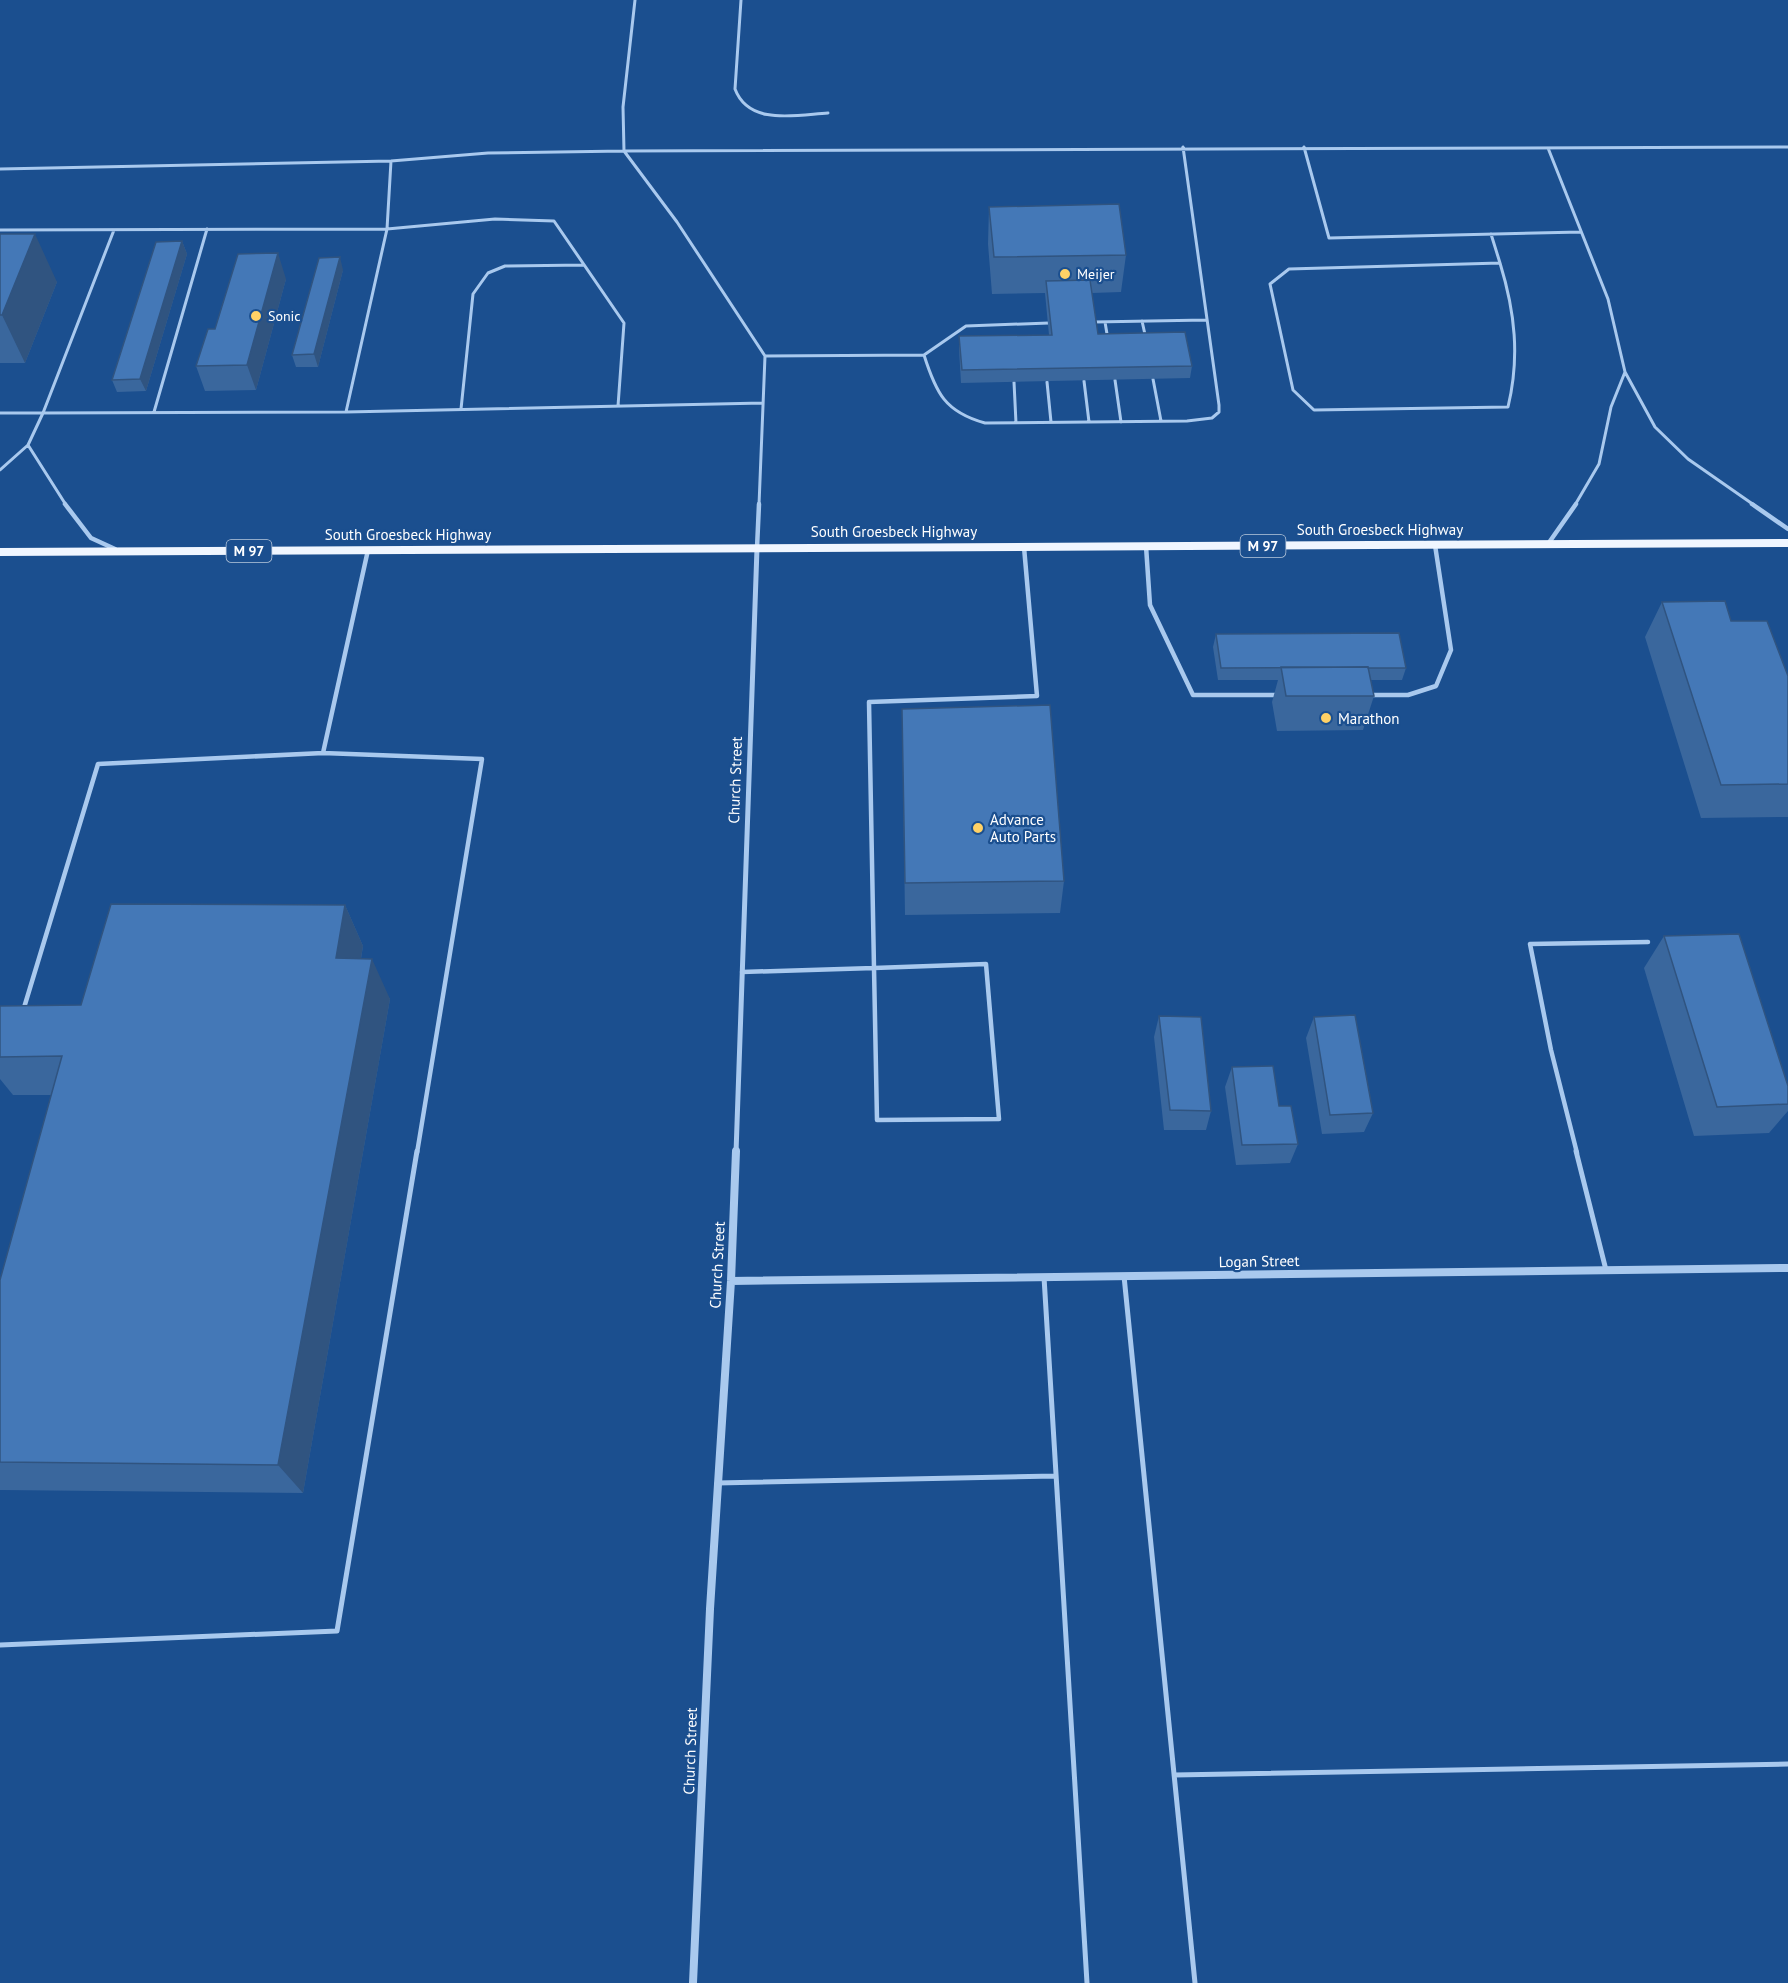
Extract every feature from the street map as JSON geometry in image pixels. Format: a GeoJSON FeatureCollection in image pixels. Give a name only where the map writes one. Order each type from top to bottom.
{"type":"FeatureCollection","features":[{"type":"Feature","properties":{"kind":"main road","name":"South Groesbeck Highway"},"geometry":{"type":"LineString","coordinates":[[0,552],[1788,543]]}},
{"type":"Feature","properties":{"kind":"street","name":"Church Street"},"geometry":{"type":"LineString","coordinates":[[693,1983],[717,1483],[731,1281],[757,548]]}},
{"type":"Feature","properties":{"kind":"street","name":"Logan Street"},"geometry":{"type":"LineString","coordinates":[[731,1281],[1788,1268]]}},
{"type":"Feature","properties":{"kind":"lane"},"geometry":{"type":"LineString","coordinates":[[635,0],[623,107],[624,151],[677,222],[765,356],[757,548]]}},
{"type":"Feature","properties":{"kind":"lane"},"geometry":{"type":"LineString","coordinates":[[741,0],[736,100],[745,109],[761,114],[828,113]]}},
{"type":"Feature","properties":{"kind":"lane"},"geometry":{"type":"LineString","coordinates":[[924,355],[935,391],[953,410],[985,423],[1121,422],[1212,418],[1219,412],[1183,147]]}},
{"type":"Feature","properties":{"kind":"lane"},"geometry":{"type":"LineString","coordinates":[[0,169],[391,161],[488,153],[624,151],[1183,147],[1788,147]]}},
{"type":"Feature","properties":{"kind":"lane"},"geometry":{"type":"LineString","coordinates":[[1304,147],[1329,238],[1581,232]]}},
{"type":"Feature","properties":{"kind":"lane"},"geometry":{"type":"LineString","coordinates":[[1548,148],[1608,299],[1625,372],[1655,427],[1688,459],[1788,529]]}},
{"type":"Feature","properties":{"kind":"lane"},"geometry":{"type":"LineString","coordinates":[[346,412],[387,229],[391,161]]}},
{"type":"Feature","properties":{"kind":"lane"},"geometry":{"type":"LineString","coordinates":[[0,230],[387,229],[495,219],[554,221],[624,323],[618,406]]}},
{"type":"Feature","properties":{"kind":"lane"},"geometry":{"type":"LineString","coordinates":[[0,470],[28,445],[44,413],[114,230]]}},
{"type":"Feature","properties":{"kind":"lane"},"geometry":{"type":"LineString","coordinates":[[154,412],[207,230]]}},
{"type":"Feature","properties":{"kind":"lane"},"geometry":{"type":"LineString","coordinates":[[1491,234],[1501,263],[1508,284],[1517,339],[1517,378],[1508,407],[1314,410],[1293,390],[1270,284],[1288,269],[1501,263]]}},
{"type":"Feature","properties":{"kind":"lane"},"geometry":{"type":"LineString","coordinates":[[461,409],[473,294],[488,273],[505,266],[584,266]]}},
{"type":"Feature","properties":{"kind":"lane"},"geometry":{"type":"LineString","coordinates":[[1094,322],[1206,320]]}},
{"type":"Feature","properties":{"kind":"lane"},"geometry":{"type":"LineString","coordinates":[[1142,321],[1148,346]]}},
{"type":"Feature","properties":{"kind":"lane"},"geometry":{"type":"LineString","coordinates":[[1106,322],[1109,347]]}},
{"type":"Feature","properties":{"kind":"lane"},"geometry":{"type":"LineString","coordinates":[[765,356],[924,355],[966,326],[1049,323]]}},
{"type":"Feature","properties":{"kind":"lane"},"geometry":{"type":"LineString","coordinates":[[1007,324],[1009,333]]}},
{"type":"Feature","properties":{"kind":"lane"},"geometry":{"type":"LineString","coordinates":[[1040,324],[1041,332]]}},
{"type":"Feature","properties":{"kind":"lane"},"geometry":{"type":"LineString","coordinates":[[1548,544],[1581,496],[1599,464],[1611,407],[1625,372]]}},
{"type":"Feature","properties":{"kind":"lane"},"geometry":{"type":"LineString","coordinates":[[1153,379],[1161,421]]}},
{"type":"Feature","properties":{"kind":"lane"},"geometry":{"type":"LineString","coordinates":[[1115,380],[1121,422]]}},
{"type":"Feature","properties":{"kind":"lane"},"geometry":{"type":"LineString","coordinates":[[1084,381],[1089,422]]}},
{"type":"Feature","properties":{"kind":"lane"},"geometry":{"type":"LineString","coordinates":[[1014,382],[1016,423]]}},
{"type":"Feature","properties":{"kind":"lane"},"geometry":{"type":"LineString","coordinates":[[1047,382],[1051,422]]}},
{"type":"Feature","properties":{"kind":"lane"},"geometry":{"type":"LineString","coordinates":[[0,413],[346,412],[763,402]]}},
{"type":"Feature","properties":{"kind":"lane"},"geometry":{"type":"LineString","coordinates":[[28,445],[84,530],[91,538],[120,552]]}},
{"type":"Feature","properties":{"kind":"lane"},"geometry":{"type":"LineString","coordinates":[[1360,695],[1408,695],[1436,686],[1451,650],[1435,545]]}},
{"type":"Feature","properties":{"kind":"lane"},"geometry":{"type":"LineString","coordinates":[[1146,546],[1150,605],[1193,695],[1289,695]]}},
{"type":"Feature","properties":{"kind":"lane"},"geometry":{"type":"LineString","coordinates":[[742,972],[874,966],[986,964],[999,1119],[877,1120],[874,966],[869,702],[1037,696],[1024,547]]}},
{"type":"Feature","properties":{"kind":"lane"},"geometry":{"type":"LineString","coordinates":[[323,753],[368,550]]}},
{"type":"Feature","properties":{"kind":"lane"},"geometry":{"type":"LineString","coordinates":[[0,1645],[337,1631],[482,759],[323,753],[98,764],[21,1017]]}},
{"type":"Feature","properties":{"kind":"lane"},"geometry":{"type":"LineString","coordinates":[[1606,1270],[1551,1050],[1530,944],[1648,942]]}},
{"type":"Feature","properties":{"kind":"lane"},"geometry":{"type":"LineString","coordinates":[[1124,1276],[1195,1983]]}},
{"type":"Feature","properties":{"kind":"lane"},"geometry":{"type":"LineString","coordinates":[[1044,1277],[1087,1983]]}},
{"type":"Feature","properties":{"kind":"lane"},"geometry":{"type":"LineString","coordinates":[[717,1483],[1055,1476]]}},
{"type":"Feature","properties":{"kind":"lane"},"geometry":{"type":"LineString","coordinates":[[1174,1775],[1788,1764]]}},
{"type":"Feature","properties":{"kind":"building"},"geometry":{"type":"Polygon","coordinates":[[[1119,204],[1126,255],[994,257],[989,207],[1119,204]]]}},
{"type":"Feature","properties":{"kind":"building"},"geometry":{"type":"Polygon","coordinates":[[[0,234],[35,234],[2,315],[0,315],[0,234]]]}},
{"type":"Feature","properties":{"kind":"building"},"geometry":{"type":"Polygon","coordinates":[[[182,241],[140,379],[112,380],[156,242],[182,241]]]}},
{"type":"Feature","properties":{"kind":"building"},"geometry":{"type":"Polygon","coordinates":[[[278,253],[247,365],[196,366],[208,329],[215,329],[238,254],[278,253]]]}},
{"type":"Feature","properties":{"kind":"building"},"geometry":{"type":"Polygon","coordinates":[[[340,257],[314,354],[292,355],[319,258],[340,257]]]}},
{"type":"Feature","properties":{"kind":"building"},"geometry":{"type":"Polygon","coordinates":[[[1090,280],[1098,334],[1185,332],[1192,366],[962,370],[959,336],[1052,335],[1046,281],[1090,280]]]}},
{"type":"Feature","properties":{"kind":"building"},"geometry":{"type":"Polygon","coordinates":[[[1725,601],[1731,621],[1767,621],[1788,676],[1788,784],[1721,785],[1662,602],[1725,601]]]}},
{"type":"Feature","properties":{"kind":"building"},"geometry":{"type":"Polygon","coordinates":[[[1399,633],[1406,668],[1221,668],[1216,634],[1399,633]]]}},
{"type":"Feature","properties":{"kind":"building"},"geometry":{"type":"Polygon","coordinates":[[[1281,667],[1368,667],[1374,696],[1286,696],[1281,667]]]}},
{"type":"Feature","properties":{"kind":"building","name":"Advance Auto Parts"},"geometry":{"type":"Polygon","coordinates":[[[1050,705],[1064,881],[905,883],[902,709],[1050,705]]]}},
{"type":"Feature","properties":{"kind":"building"},"geometry":{"type":"Polygon","coordinates":[[[111,904],[345,905],[336,958],[372,959],[278,1465],[0,1462],[0,1280],[62,1056],[0,1057],[0,1006],[81,1005],[111,904]]]}},
{"type":"Feature","properties":{"kind":"building"},"geometry":{"type":"Polygon","coordinates":[[[1739,934],[1788,1086],[1788,1104],[1717,1107],[1664,936],[1739,934]]]}},
{"type":"Feature","properties":{"kind":"building"},"geometry":{"type":"Polygon","coordinates":[[[1355,1015],[1373,1113],[1330,1115],[1314,1017],[1355,1015]]]}},
{"type":"Feature","properties":{"kind":"building"},"geometry":{"type":"Polygon","coordinates":[[[1159,1016],[1201,1017],[1211,1111],[1170,1110],[1159,1016]]]}},
{"type":"Feature","properties":{"kind":"building"},"geometry":{"type":"Polygon","coordinates":[[[1273,1066],[1279,1106],[1291,1106],[1298,1144],[1242,1145],[1232,1067],[1273,1066]]]}},
{"type":"Feature","properties":{"kind":"place","name":"Meijer"},"geometry":{"type":"Point","coordinates":[1065,274]}},
{"type":"Feature","properties":{"kind":"place","name":"Sonic"},"geometry":{"type":"Point","coordinates":[256,316]}},
{"type":"Feature","properties":{"kind":"place","name":"Marathon"},"geometry":{"type":"Point","coordinates":[1326,718]}},
{"type":"Feature","properties":{"kind":"place","name":"Advance Auto Parts"},"geometry":{"type":"Point","coordinates":[978,828]}}]}
